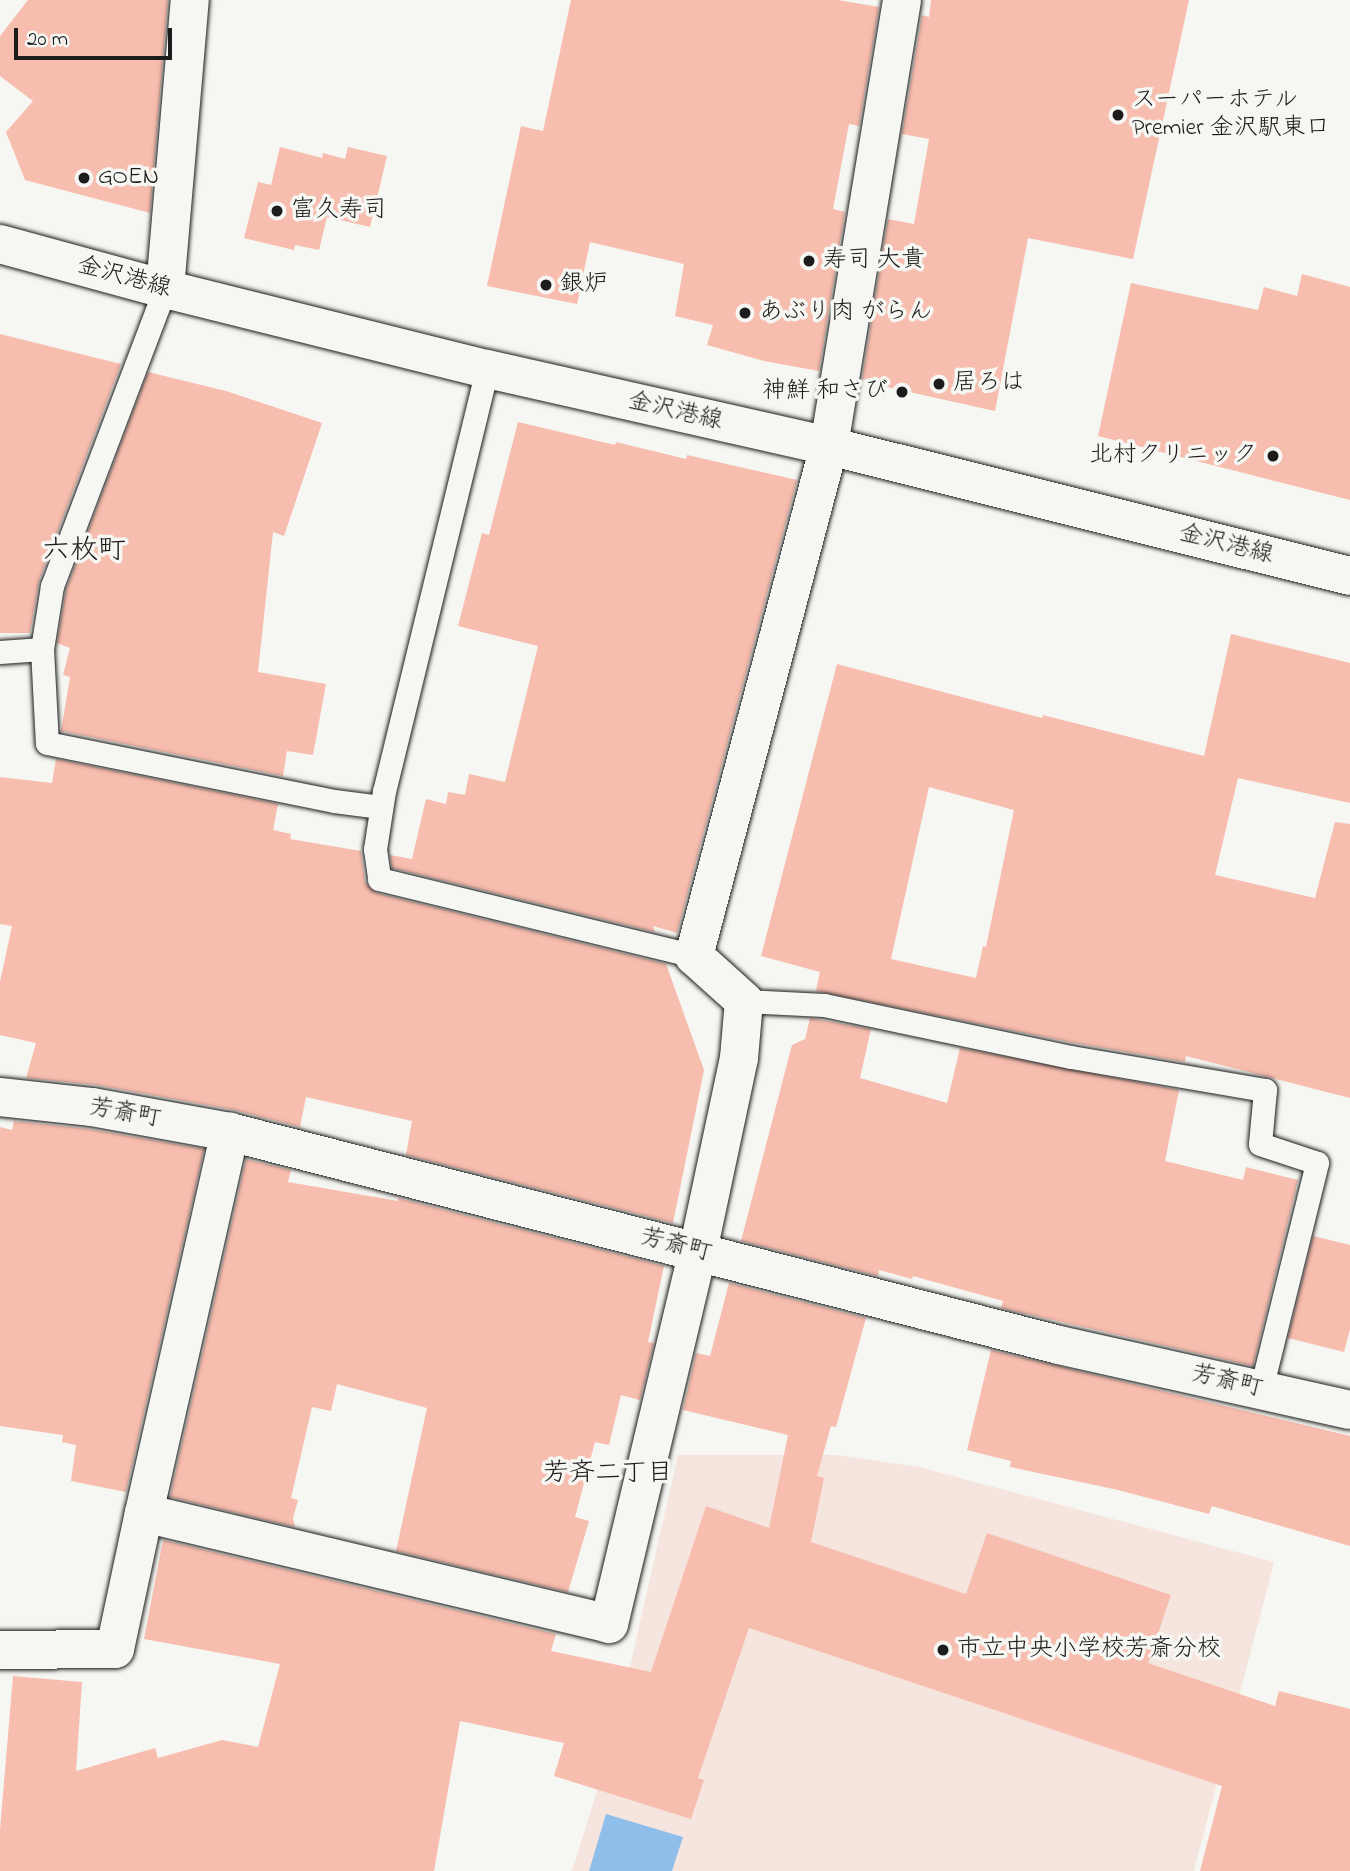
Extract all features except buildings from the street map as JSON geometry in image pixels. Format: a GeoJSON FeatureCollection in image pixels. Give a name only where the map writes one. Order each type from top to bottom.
{"type":"FeatureCollection","features":[{"type":"Feature","properties":{"kind":"street"},"geometry":{"type":"LineString","coordinates":[[165,289],[190,0]]}},
{"type":"Feature","properties":{"kind":"street"},"geometry":{"type":"LineString","coordinates":[[145,1513],[609,1624],[698,1251],[739,1058],[744,1001],[694,956],[829,446],[902,0]]}},
{"type":"Feature","properties":{"kind":"street","name":"金沢港線"},"geometry":{"type":"LineString","coordinates":[[0,244],[165,289],[487,369],[829,446],[1350,576]]}},
{"type":"Feature","properties":{"kind":"street","name":"芳斎町"},"geometry":{"type":"LineString","coordinates":[[0,1097],[92,1107],[230,1132],[1059,1345],[1350,1410]]}},
{"type":"Feature","properties":{"kind":"street"},"geometry":{"type":"LineString","coordinates":[[0,1650],[115,1649],[230,1132]]}},
{"type":"Feature","properties":{"kind":"lane"},"geometry":{"type":"LineString","coordinates":[[165,289],[52,586],[41,649],[47,743],[334,801],[381,807]]}},
{"type":"Feature","properties":{"kind":"lane"},"geometry":{"type":"LineString","coordinates":[[487,369],[381,807],[375,849],[379,879],[694,956]]}},
{"type":"Feature","properties":{"kind":"lane"},"geometry":{"type":"LineString","coordinates":[[0,652],[41,649]]}},
{"type":"Feature","properties":{"kind":"lane"},"geometry":{"type":"LineString","coordinates":[[744,1001],[824,1005],[1071,1057],[1265,1090],[1260,1144],[1317,1163],[1261,1390]]}},
{"type":"Feature","properties":{"kind":"shaded area","name":"市立中央小学校芳斎分校"},"geometry":{"type":"Polygon","coordinates":[[[678,1455],[837,1455],[919,1467],[1274,1562],[1194,1871],[572,1871],[614,1737],[678,1455]]]}},
{"type":"Feature","properties":{"kind":"water"},"geometry":{"type":"Polygon","coordinates":[[[606,1814],[683,1837],[672,1871],[589,1871],[606,1814]]]}},
{"type":"Feature","properties":{"kind":"place","name":"スーパーホテル Premier 金沢駅東口"},"geometry":{"type":"Point","coordinates":[1118,115]}},
{"type":"Feature","properties":{"kind":"place","name":"GOEN"},"geometry":{"type":"Point","coordinates":[84,178]}},
{"type":"Feature","properties":{"kind":"place","name":"富久寿司"},"geometry":{"type":"Point","coordinates":[277,211]}},
{"type":"Feature","properties":{"kind":"place","name":"寿司 大貴"},"geometry":{"type":"Point","coordinates":[809,261]}},
{"type":"Feature","properties":{"kind":"place","name":"銀炉"},"geometry":{"type":"Point","coordinates":[546,285]}},
{"type":"Feature","properties":{"kind":"place","name":"あぶり肉 がらん"},"geometry":{"type":"Point","coordinates":[745,313]}},
{"type":"Feature","properties":{"kind":"place","name":"居ろは"},"geometry":{"type":"Point","coordinates":[939,384]}},
{"type":"Feature","properties":{"kind":"place","name":"神鮮 和さび"},"geometry":{"type":"Point","coordinates":[902,392]}},
{"type":"Feature","properties":{"kind":"place","name":"北村クリニック"},"geometry":{"type":"Point","coordinates":[1273,456]}},
{"type":"Feature","properties":{"kind":"place","name":"市立中央小学校芳斎分校"},"geometry":{"type":"Point","coordinates":[943,1650]}},
{"type":"Feature","properties":{"kind":"district","name":"六枚町"},"geometry":{"type":"Point","coordinates":[84,552]}},
{"type":"Feature","properties":{"kind":"district","name":"芳斉二丁目"},"geometry":{"type":"Point","coordinates":[608,1475]}}]}
